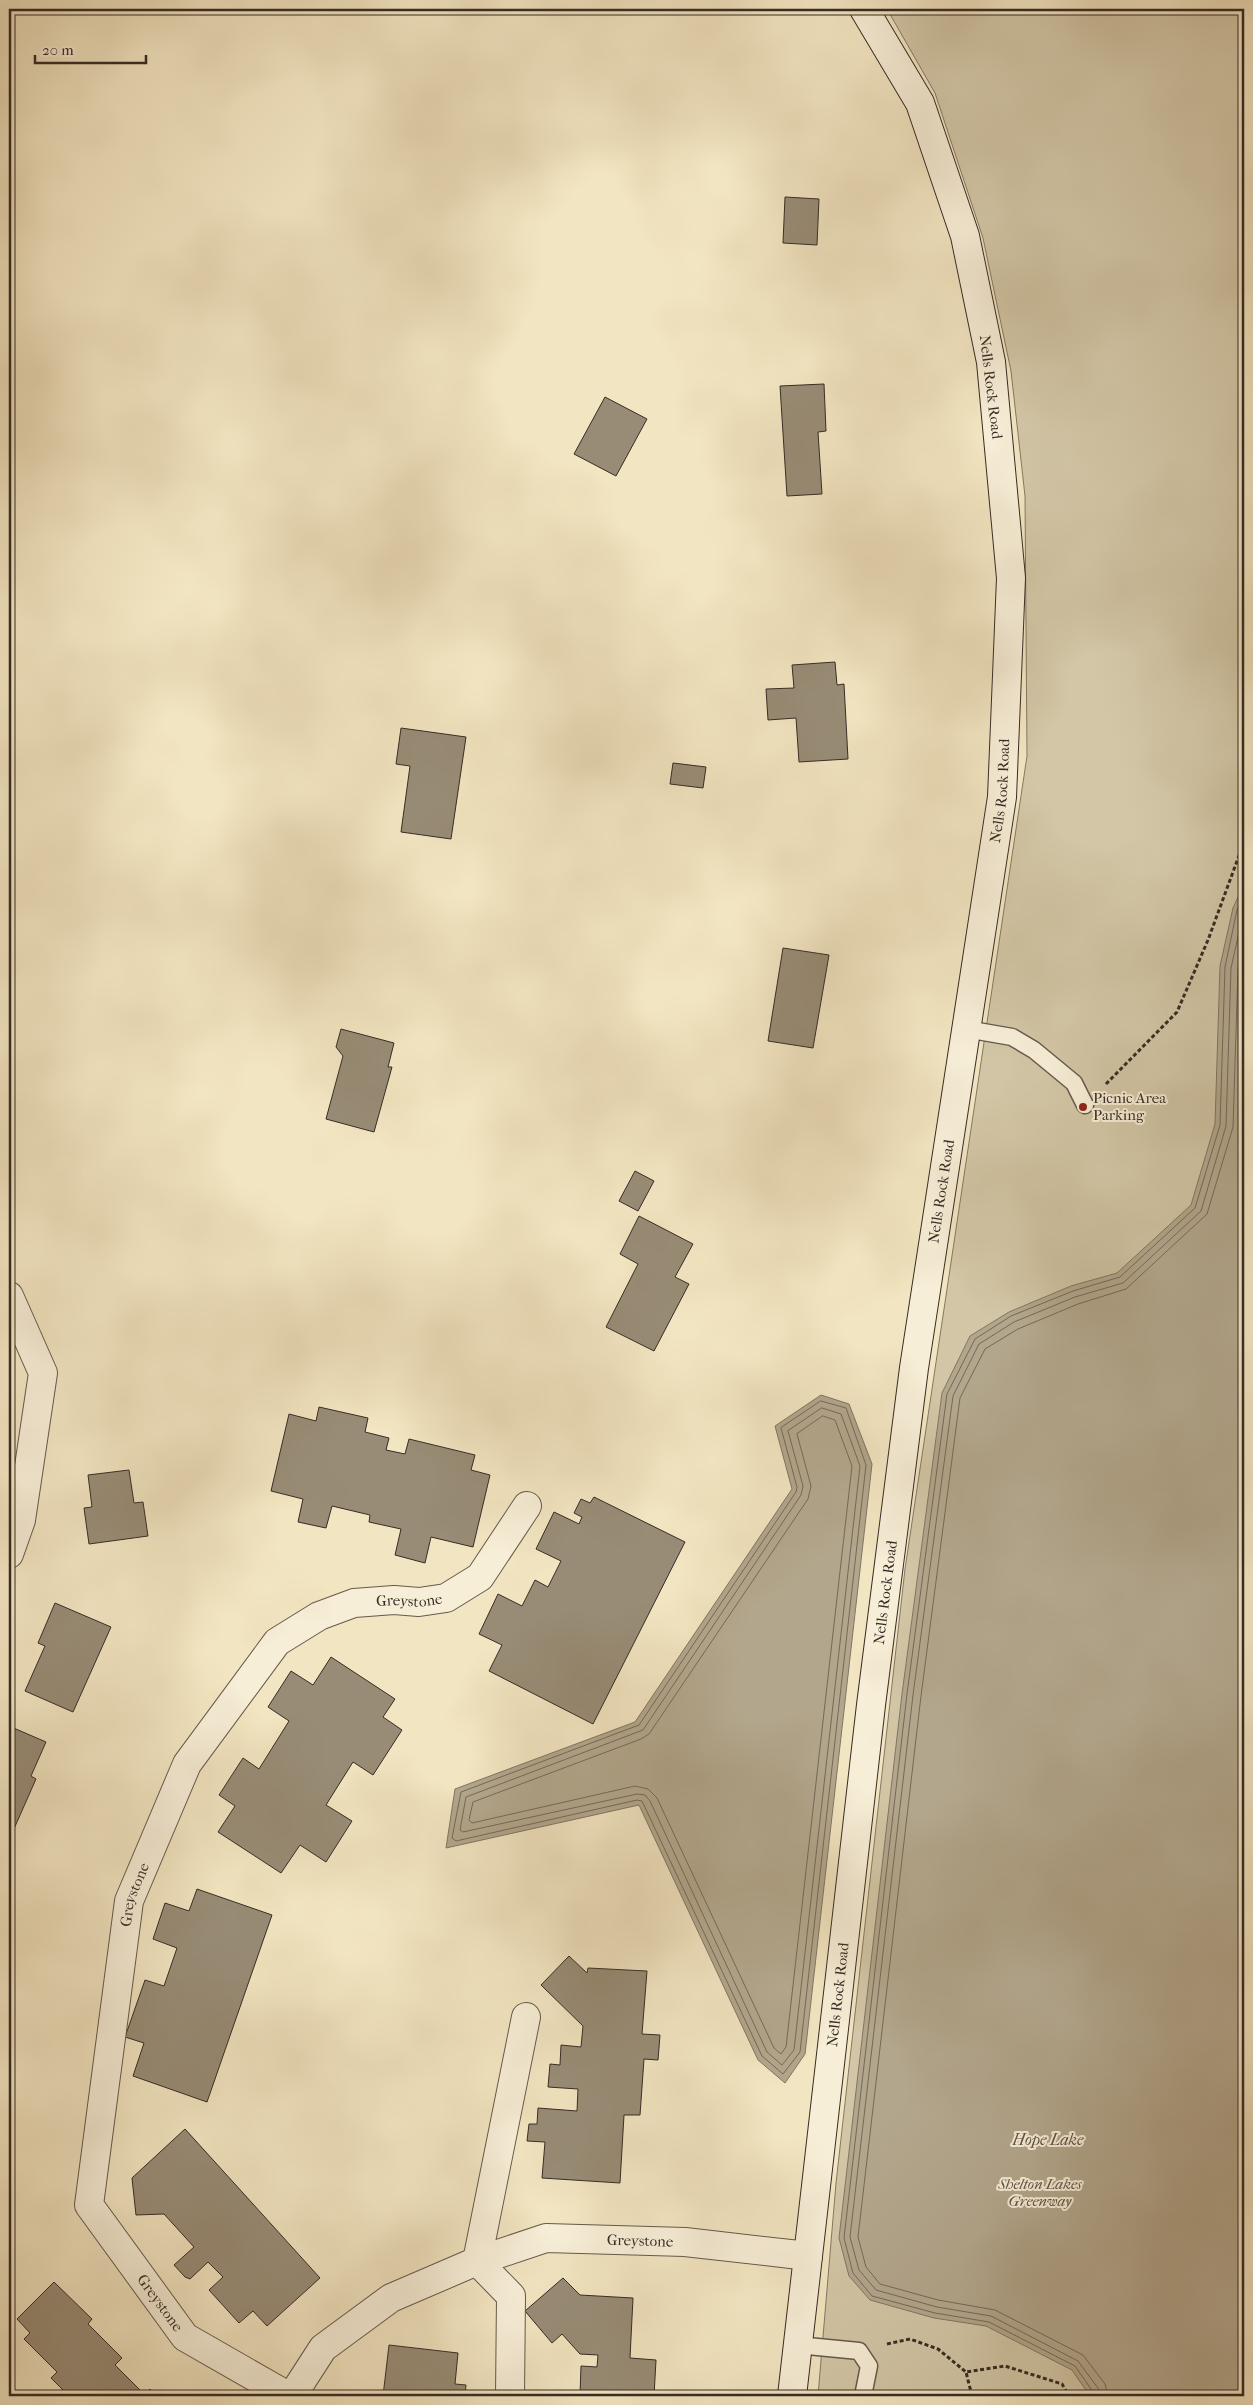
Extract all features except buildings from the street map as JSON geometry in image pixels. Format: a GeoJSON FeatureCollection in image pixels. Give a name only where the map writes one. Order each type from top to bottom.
{"type":"FeatureCollection","features":[{"type":"Feature","properties":{"kind":"street","name":"Nells Rock Road"},"geometry":{"type":"LineString","coordinates":[[792,2396],[871,1706],[912,1378],[1002,797],[1010,578],[991,362],[965,236],[920,103],[864,9]]}},
{"type":"Feature","properties":{"kind":"street"},"geometry":{"type":"LineString","coordinates":[[9,1296],[43,1373],[21,1520],[9,1554]]}},
{"type":"Feature","properties":{"kind":"street","name":"Greystone"},"geometry":{"type":"LineString","coordinates":[[288,2396],[185,2337],[89,2206],[129,1902],[187,1764],[277,1642],[319,1616],[354,1603],[394,1600],[419,1602],[446,1598],[480,1577],[527,1506]]}},
{"type":"Feature","properties":{"kind":"street"},"geometry":{"type":"LineString","coordinates":[[510,2396],[511,2296],[477,2261],[526,2017]]}},
{"type":"Feature","properties":{"kind":"street","name":"Greystone"},"geometry":{"type":"LineString","coordinates":[[292,2396],[323,2348],[391,2298],[477,2261],[546,2238],[685,2242],[808,2256]]}},
{"type":"Feature","properties":{"kind":"lane"},"geometry":{"type":"LineString","coordinates":[[966,1029],[1012,1037],[1034,1050],[1074,1083],[1085,1105]]}},
{"type":"Feature","properties":{"kind":"lane"},"geometry":{"type":"LineString","coordinates":[[797,2346],[859,2351],[868,2366],[862,2396]]}},
{"type":"Feature","properties":{"kind":"path"},"geometry":{"type":"LineString","coordinates":[[1085,1105],[1177,1012],[1208,940],[1244,842]]}},
{"type":"Feature","properties":{"kind":"path"},"geometry":{"type":"LineString","coordinates":[[859,2351],[910,2338],[938,2349],[966,2372],[972,2396]]}},
{"type":"Feature","properties":{"kind":"path"},"geometry":{"type":"LineString","coordinates":[[966,2372],[1004,2366],[1062,2384],[1070,2396]]}},
{"type":"Feature","properties":{"kind":"green space","name":"Shelton Lakes Greenway"},"geometry":{"type":"Polygon","coordinates":[[[887,9],[1244,9],[1244,2396],[818,2396],[836,2183],[905,1569],[1027,756],[1025,496],[1011,371],[983,238],[935,93],[887,9]]]}},
{"type":"Feature","properties":{"kind":"water","name":"Hope Lake"},"geometry":{"type":"Polygon","coordinates":[[[1244,884],[1244,2396],[1090,2396],[1072,2370],[986,2326],[934,2318],[870,2300],[849,2276],[839,2238],[902,1694],[942,1393],[970,1336],[1009,1312],[1071,1286],[1117,1273],[1191,1205],[1215,1124],[1220,966],[1233,908],[1244,884]]]}},
{"type":"Feature","properties":{"kind":"water"},"geometry":{"type":"Polygon","coordinates":[[[821,1395],[849,1404],[872,1464],[805,2054],[785,2083],[758,2060],[639,1805],[446,1848],[455,1789],[635,1722],[792,1489],[775,1426],[821,1395]]]}},
{"type":"Feature","properties":{"kind":"place","name":"Picnic Area Parking"},"geometry":{"type":"Point","coordinates":[1083,1107]}}]}
